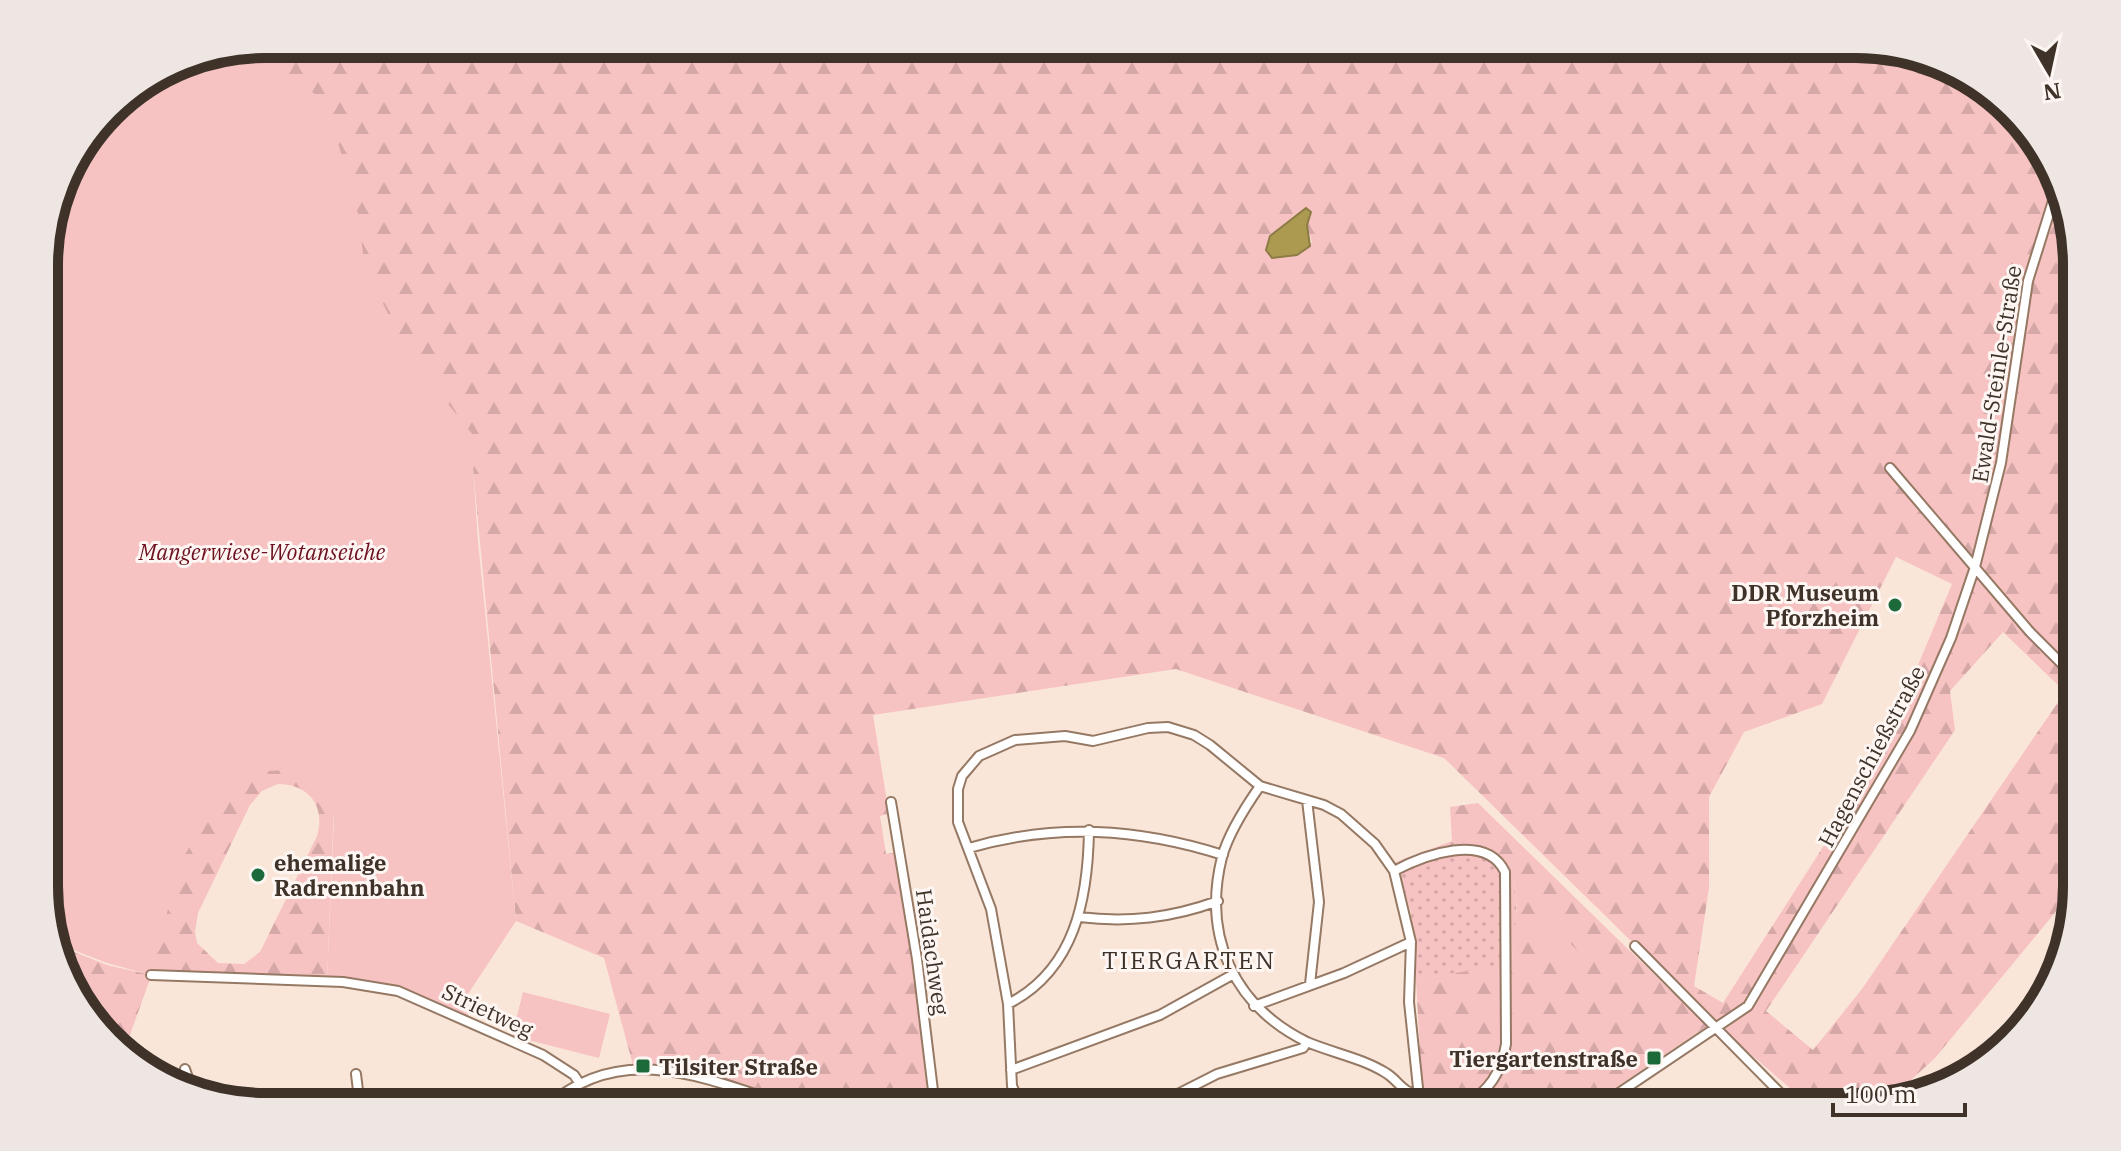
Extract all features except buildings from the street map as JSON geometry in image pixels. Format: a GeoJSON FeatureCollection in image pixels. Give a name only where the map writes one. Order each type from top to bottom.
{"type":"FeatureCollection","features":[{"type":"Feature","properties":{"kind":"street","name":"Ewald-Steinle-Straße"},"geometry":{"type":"LineString","coordinates":[[1975,567],[2001,463],[2028,281],[2053,202]]}},
{"type":"Feature","properties":{"kind":"street"},"geometry":{"type":"LineString","coordinates":[[1890,468],[2030,632],[2063,665]]}},
{"type":"Feature","properties":{"kind":"street","name":"Hagenschießstraße"},"geometry":{"type":"LineString","coordinates":[[1619,1093],[1748,1006],[1910,731],[1946,650],[1975,567]]}},
{"type":"Feature","properties":{"kind":"street"},"geometry":{"type":"LineString","coordinates":[[1015,1093],[1012,1086],[1008,1004],[991,909],[957,809],[962,776],[979,756],[1015,740],[1065,736],[1093,741],[1148,728],[1177,728],[1210,745],[1260,786],[1341,814],[1363,830],[1394,871],[1411,942],[1409,1002],[1418,1093],[1406,1092],[1388,1074],[1369,1064],[1307,1042],[1278,1026],[1254,1006],[1232,975],[1221,943],[1218,901],[1223,855],[1260,786]]}},
{"type":"Feature","properties":{"kind":"street"},"geometry":{"type":"LineString","coordinates":[[1307,800],[1319,902],[1310,984]]}},
{"type":"Feature","properties":{"kind":"street","name":"Haidachweg"},"geometry":{"type":"LineString","coordinates":[[891,802],[917,959],[933,1093]]}},
{"type":"Feature","properties":{"kind":"street"},"geometry":{"type":"LineString","coordinates":[[969,848],[1040,832],[1089,830],[1158,838],[1223,855]]}},
{"type":"Feature","properties":{"kind":"street"},"geometry":{"type":"LineString","coordinates":[[1008,1004],[1042,983],[1061,957],[1079,917],[1088,884],[1089,830]]}},
{"type":"Feature","properties":{"kind":"street"},"geometry":{"type":"LineString","coordinates":[[1394,871],[1431,856],[1477,850],[1491,854],[1505,872],[1506,1044],[1503,1064],[1494,1081],[1480,1093]]}},
{"type":"Feature","properties":{"kind":"street"},"geometry":{"type":"LineString","coordinates":[[1079,917],[1150,919],[1186,913],[1218,901]]}},
{"type":"Feature","properties":{"kind":"street"},"geometry":{"type":"LineString","coordinates":[[1254,1006],[1411,942]]}},
{"type":"Feature","properties":{"kind":"street"},"geometry":{"type":"LineString","coordinates":[[1635,946],[1780,1093]]}},
{"type":"Feature","properties":{"kind":"street","name":"Strietweg"},"geometry":{"type":"LineString","coordinates":[[151,975],[343,982],[398,991],[543,1055],[574,1075],[580,1084]]}},
{"type":"Feature","properties":{"kind":"street"},"geometry":{"type":"LineString","coordinates":[[1011,1070],[1160,1015],[1232,975]]}},
{"type":"Feature","properties":{"kind":"street"},"geometry":{"type":"LineString","coordinates":[[1180,1093],[1217,1074],[1303,1048],[1307,1042]]}},
{"type":"Feature","properties":{"kind":"street"},"geometry":{"type":"LineString","coordinates":[[567,1093],[602,1075],[649,1068],[675,1070],[749,1093]]}},
{"type":"Feature","properties":{"kind":"street"},"geometry":{"type":"LineString","coordinates":[[185,1069],[188,1078]]}},
{"type":"Feature","properties":{"kind":"street"},"geometry":{"type":"LineString","coordinates":[[356,1074],[358,1093]]}},
{"type":"Feature","properties":{"kind":"street"},"geometry":{"type":"LineString","coordinates":[[735,1093],[737,1089]]}},
{"type":"Feature","properties":{"kind":"green space"},"geometry":{"type":"Polygon","coordinates":[[[251,58],[1856,58],[1910,65],[1948,79],[1971,93],[2012,129],[2047,186],[2056,211],[2063,265],[2063,690],[2003,632],[1950,691],[1955,730],[1766,1011],[1813,1050],[1862,989],[2063,695],[2062,905],[1935,1058],[1903,1087],[1870,1093],[1796,1093],[1717,1025],[1444,758],[1176,669],[873,715],[889,814],[880,816],[886,854],[894,853],[912,960],[927,1093],[765,1093],[682,1068],[633,1065],[604,958],[516,921],[473,469],[335,780],[327,980],[151,976],[128,1041],[109,1022],[86,990],[69,950],[107,965],[151,975],[159,941],[58,329],[58,251],[65,211],[79,173],[93,150],[129,109],[173,79],[211,65],[251,58]],[[1306,208],[1285,223],[1288,257],[1302,253],[1312,242],[1307,225],[1311,215],[1306,208]],[[1896,557],[1822,704],[1744,732],[1709,797],[1709,888],[1694,986],[1723,1003],[1884,746],[1952,584],[1896,557]],[[278,784],[262,791],[250,805],[198,913],[197,943],[218,963],[244,964],[260,952],[317,836],[319,816],[312,799],[298,788],[278,784]]]}},
{"type":"Feature","properties":{"kind":"green space","name":"Mangerwiese-Wotanseiche"},"geometry":{"type":"Polygon","coordinates":[[[260,58],[315,94],[321,124],[339,146],[358,214],[364,261],[378,294],[411,358],[481,445],[473,469],[478,541],[516,921],[468,994],[468,1020],[414,994],[327,980],[334,818],[316,786],[286,770],[268,771],[249,779],[202,826],[180,863],[151,975],[68,948],[58,886],[60,238],[65,211],[79,173],[109,129],[129,109],[173,79],[211,65],[260,58]]]}},
{"type":"Feature","properties":{"kind":"green space"},"geometry":{"type":"Polygon","coordinates":[[[1478,803],[1707,1026],[1608,1093],[1422,1093],[1416,980],[1512,963],[1516,918],[1514,882],[1496,856],[1478,847],[1452,841],[1450,807],[1478,803]]]}},
{"type":"Feature","properties":{"kind":"green space"},"geometry":{"type":"Polygon","coordinates":[[[1452,841],[1477,845],[1499,855],[1513,878],[1516,922],[1512,964],[1416,980],[1411,913],[1396,862],[1452,841]]]}},
{"type":"Feature","properties":{"kind":"green space"},"geometry":{"type":"Polygon","coordinates":[[[1551,922],[1581,955],[1560,973],[1530,940],[1551,922]]]}},
{"type":"Feature","properties":{"kind":"green space"},"geometry":{"type":"Polygon","coordinates":[[[523,992],[610,1014],[599,1058],[512,1036],[523,992]]]}},
{"type":"Feature","properties":{"kind":"shaded area"},"geometry":{"type":"Polygon","coordinates":[[[1306,208],[1311,212],[1307,225],[1310,246],[1297,255],[1272,258],[1266,250],[1270,236],[1306,208]]]}},
{"type":"Feature","properties":{"kind":"place","name":"DDR Museum Pforzheim"},"geometry":{"type":"Point","coordinates":[1895,605]}},
{"type":"Feature","properties":{"kind":"place","name":"ehemalige Radrennbahn"},"geometry":{"type":"Point","coordinates":[258,875]}},
{"type":"Feature","properties":{"kind":"place","name":"Tiergartenstraße"},"geometry":{"type":"Point","coordinates":[1654,1058]}},
{"type":"Feature","properties":{"kind":"place","name":"Tilsiter Straße"},"geometry":{"type":"Point","coordinates":[643,1066]}},
{"type":"Feature","properties":{"kind":"district","name":"TIERGARTEN"},"geometry":{"type":"Point","coordinates":[1189,960]}}]}
